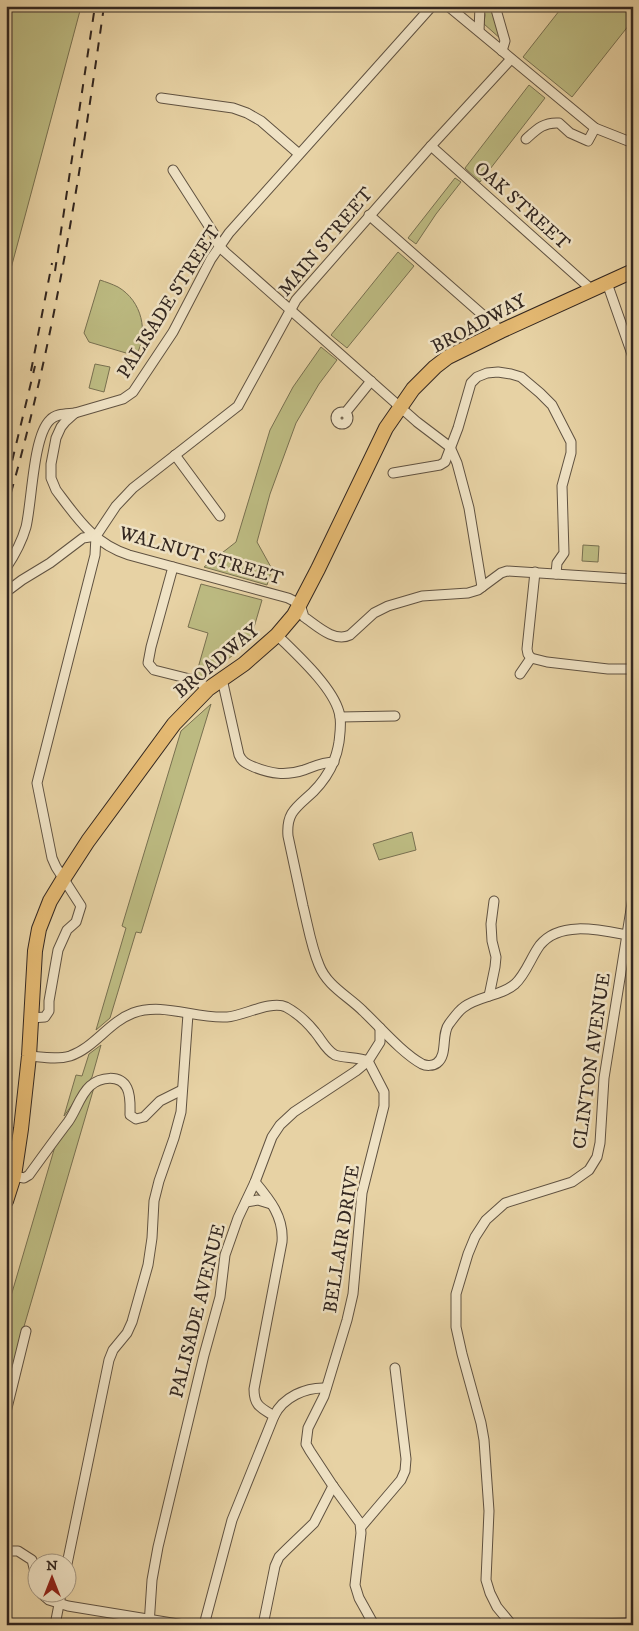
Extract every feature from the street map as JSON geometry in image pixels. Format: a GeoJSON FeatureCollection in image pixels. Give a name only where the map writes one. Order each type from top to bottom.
{"type":"FeatureCollection","features":[{"type":"Feature","properties":{"kind":"main road","name":"BROADWAY"},"geometry":{"type":"LineString","coordinates":[[6,1201],[14,1176],[21,1129],[29,1056],[32,974],[38,936],[50,901],[64,878],[167,732],[208,689],[244,664],[277,636],[294,614],[386,428],[413,389],[435,367],[463,349],[633,271]]}},
{"type":"Feature","properties":{"kind":"street","name":"PALISADE STREET"},"geometry":{"type":"LineString","coordinates":[[96,536],[84,527],[56,490],[51,478],[51,464],[57,433],[65,422],[75,414],[123,399],[133,392],[174,332],[219,246],[229,233],[432,6]]}},
{"type":"Feature","properties":{"kind":"street"},"geometry":{"type":"LineString","coordinates":[[448,6],[595,128],[633,143]]}},
{"type":"Feature","properties":{"kind":"street"},"geometry":{"type":"LineString","coordinates":[[479,31],[480,6]]}},
{"type":"Feature","properties":{"kind":"street"},"geometry":{"type":"LineString","coordinates":[[495,6],[505,42],[502,51]]}},
{"type":"Feature","properties":{"kind":"street","name":"MAIN STREET"},"geometry":{"type":"LineString","coordinates":[[96,536],[116,506],[133,488],[238,406],[296,300],[369,215],[511,59]]}},
{"type":"Feature","properties":{"kind":"street"},"geometry":{"type":"LineString","coordinates":[[160,98],[233,108],[247,113],[261,121],[299,154]]}},
{"type":"Feature","properties":{"kind":"street"},"geometry":{"type":"LineString","coordinates":[[526,139],[538,127],[549,122],[560,122],[570,133],[588,141],[595,128]]}},
{"type":"Feature","properties":{"kind":"street","name":"OAK STREET"},"geometry":{"type":"LineString","coordinates":[[431,146],[592,289]]}},
{"type":"Feature","properties":{"kind":"street"},"geometry":{"type":"LineString","coordinates":[[173,170],[219,246],[417,422],[450,447],[462,480],[469,508],[482,586]]}},
{"type":"Feature","properties":{"kind":"street"},"geometry":{"type":"LineString","coordinates":[[369,215],[501,331]]}},
{"type":"Feature","properties":{"kind":"street"},"geometry":{"type":"LineString","coordinates":[[607,283],[633,357]]}},
{"type":"Feature","properties":{"kind":"street"},"geometry":{"type":"LineString","coordinates":[[393,473],[440,465],[445,462],[458,428],[471,383],[477,377],[487,373],[498,372],[521,377],[552,405],[571,442],[571,453],[562,486],[564,553],[557,562],[556,574]]}},
{"type":"Feature","properties":{"kind":"street"},"geometry":{"type":"LineString","coordinates":[[346,412],[370,381]]}},
{"type":"Feature","properties":{"kind":"street"},"geometry":{"type":"LineString","coordinates":[[6,568],[20,542],[26,525],[42,431],[53,417],[75,414]]}},
{"type":"Feature","properties":{"kind":"street"},"geometry":{"type":"LineString","coordinates":[[175,455],[220,516]]}},
{"type":"Feature","properties":{"kind":"street"},"geometry":{"type":"LineString","coordinates":[[6,592],[50,563],[83,538],[96,536],[95,555],[37,784],[52,858],[81,906],[76,922],[67,930],[58,950],[49,1011],[45,1017],[30,1018]]}},
{"type":"Feature","properties":{"kind":"street","name":"WALNUT STREET"},"geometry":{"type":"LineString","coordinates":[[96,536],[106,545],[118,551],[288,598],[300,604]]}},
{"type":"Feature","properties":{"kind":"street"},"geometry":{"type":"LineString","coordinates":[[173,567],[150,647],[148,663],[154,670],[198,681],[208,689]]}},
{"type":"Feature","properties":{"kind":"street"},"geometry":{"type":"LineString","coordinates":[[300,604],[304,617],[335,637],[345,637],[374,613],[388,606],[422,596],[468,593],[507,571],[633,579]]}},
{"type":"Feature","properties":{"kind":"street"},"geometry":{"type":"LineString","coordinates":[[530,658],[527,649],[535,572]]}},
{"type":"Feature","properties":{"kind":"street"},"geometry":{"type":"LineString","coordinates":[[277,636],[319,678],[330,692],[336,702],[340,717],[340,740],[334,762],[321,783],[292,812],[288,821],[288,836],[311,943],[319,967],[330,982],[409,1054],[430,1066],[437,1063],[441,1057],[447,1027],[462,1008],[474,1001],[503,991],[516,983],[541,944],[558,932],[566,929],[582,929],[630,936]]}},
{"type":"Feature","properties":{"kind":"street"},"geometry":{"type":"LineString","coordinates":[[530,658],[547,662],[608,669],[633,669]]}},
{"type":"Feature","properties":{"kind":"street"},"geometry":{"type":"LineString","coordinates":[[520,674],[530,658]]}},
{"type":"Feature","properties":{"kind":"street"},"geometry":{"type":"LineString","coordinates":[[222,679],[239,755],[243,761],[263,771],[280,774],[298,771],[317,764],[334,762]]}},
{"type":"Feature","properties":{"kind":"street"},"geometry":{"type":"LineString","coordinates":[[340,717],[395,716]]}},
{"type":"Feature","properties":{"kind":"street","name":"CLINTON AVENUE"},"geometry":{"type":"LineString","coordinates":[[512,1625],[497,1607],[486,1580],[489,1511],[485,1448],[481,1423],[456,1327],[456,1294],[468,1254],[475,1237],[486,1220],[506,1204],[572,1182],[589,1170],[597,1157],[600,1143],[604,1078],[630,936],[633,897]]}},
{"type":"Feature","properties":{"kind":"street"},"geometry":{"type":"LineString","coordinates":[[489,996],[496,957],[492,941],[491,924],[494,901]]}},
{"type":"Feature","properties":{"kind":"street"},"geometry":{"type":"LineString","coordinates":[[29,1056],[61,1057],[71,1055],[82,1050],[123,1017],[145,1009],[230,1017],[271,1006],[283,1006],[297,1014],[335,1055],[368,1061],[380,1042],[380,1028]]}},
{"type":"Feature","properties":{"kind":"street"},"geometry":{"type":"LineString","coordinates":[[70,1554],[109,1360],[113,1350],[127,1333],[132,1322],[148,1265],[154,1201],[181,1112],[188,1014]]}},
{"type":"Feature","properties":{"kind":"street","name":"PALISADE AVENUE"},"geometry":{"type":"LineString","coordinates":[[150,1622],[152,1580],[158,1547],[220,1297],[225,1255],[272,1137],[284,1120],[368,1061]]}},
{"type":"Feature","properties":{"kind":"street","name":"BELLAIR DRIVE"},"geometry":{"type":"LineString","coordinates":[[333,1486],[306,1444],[308,1428],[321,1404],[347,1320],[353,1294],[362,1193],[384,1106],[384,1092],[368,1061]]}},
{"type":"Feature","properties":{"kind":"street"},"geometry":{"type":"LineString","coordinates":[[14,1176],[24,1178],[30,1174],[68,1121],[87,1089],[98,1081],[109,1078],[124,1083],[129,1096],[130,1115],[136,1119],[144,1117],[160,1101],[182,1090]]}},
{"type":"Feature","properties":{"kind":"street"},"geometry":{"type":"LineString","coordinates":[[255,1182],[279,1217],[282,1226],[282,1242],[254,1396],[256,1403],[274,1416]]}},
{"type":"Feature","properties":{"kind":"street"},"geometry":{"type":"LineString","coordinates":[[246,1202],[258,1200],[271,1204]]}},
{"type":"Feature","properties":{"kind":"street"},"geometry":{"type":"LineString","coordinates":[[6,1412],[26,1331]]}},
{"type":"Feature","properties":{"kind":"street"},"geometry":{"type":"LineString","coordinates":[[361,1527],[401,1480],[405,1471],[406,1459],[395,1368]]}},
{"type":"Feature","properties":{"kind":"street"},"geometry":{"type":"LineString","coordinates":[[204,1625],[232,1520],[274,1416],[283,1403],[299,1393],[313,1388],[326,1388]]}},
{"type":"Feature","properties":{"kind":"street"},"geometry":{"type":"LineString","coordinates":[[262,1625],[274,1566],[286,1550],[314,1523],[333,1486],[353,1512],[361,1527],[355,1586],[359,1598],[374,1625]]}},
{"type":"Feature","properties":{"kind":"street"},"geometry":{"type":"LineString","coordinates":[[6,1551],[18,1551],[28,1557]]}},
{"type":"Feature","properties":{"kind":"street"},"geometry":{"type":"LineString","coordinates":[[55,1625],[59,1604],[150,1622],[184,1625]]}},
{"type":"Feature","properties":{"kind":"street"},"geometry":{"type":"LineString","coordinates":[[551,1625],[633,1624]]}},
{"type":"Feature","properties":{"kind":"shaded area"},"geometry":{"type":"Polygon","coordinates":[[[6,6],[81,7],[6,287],[6,6]]]}},
{"type":"Feature","properties":{"kind":"shaded area"},"geometry":{"type":"Polygon","coordinates":[[[483,6],[492,6],[502,40],[484,24],[483,6]]]}},
{"type":"Feature","properties":{"kind":"shaded area"},"geometry":{"type":"Polygon","coordinates":[[[563,6],[633,6],[633,20],[572,97],[523,57],[563,6]]]}},
{"type":"Feature","properties":{"kind":"shaded area"},"geometry":{"type":"Polygon","coordinates":[[[529,85],[545,98],[480,182],[465,168],[529,85]]]}},
{"type":"Feature","properties":{"kind":"shaded area"},"geometry":{"type":"Polygon","coordinates":[[[455,178],[461,182],[416,244],[408,238],[455,178]]]}},
{"type":"Feature","properties":{"kind":"shaded area"},"geometry":{"type":"Polygon","coordinates":[[[398,252],[414,266],[347,348],[331,335],[398,252]]]}},
{"type":"Feature","properties":{"kind":"shaded area"},"geometry":{"type":"Polygon","coordinates":[[[100,280],[118,287],[126,293],[138,309],[141,318],[142,337],[136,356],[89,342],[84,333],[100,280]]]}},
{"type":"Feature","properties":{"kind":"shaded area"},"geometry":{"type":"Polygon","coordinates":[[[321,347],[337,360],[319,384],[296,423],[270,494],[257,542],[272,569],[267,585],[204,567],[236,542],[270,430],[293,387],[321,347]]]}},
{"type":"Feature","properties":{"kind":"shaded area"},"geometry":{"type":"Polygon","coordinates":[[[95,364],[110,367],[104,392],[89,388],[95,364]]]}},
{"type":"Feature","properties":{"kind":"shaded area"},"geometry":{"type":"Polygon","coordinates":[[[583,545],[599,546],[598,562],[582,561],[583,545]]]}},
{"type":"Feature","properties":{"kind":"shaded area"},"geometry":{"type":"Polygon","coordinates":[[[201,584],[262,600],[250,641],[205,678],[196,675],[208,633],[188,627],[201,584]]]}},
{"type":"Feature","properties":{"kind":"shaded area"},"geometry":{"type":"Polygon","coordinates":[[[211,704],[141,933],[136,932],[110,1018],[96,1030],[126,928],[122,926],[181,731],[211,704]]]}},
{"type":"Feature","properties":{"kind":"shaded area"},"geometry":{"type":"Polygon","coordinates":[[[412,832],[416,850],[379,860],[373,844],[412,832]]]}},
{"type":"Feature","properties":{"kind":"shaded area"},"geometry":{"type":"Polygon","coordinates":[[[101,1045],[92,1077],[64,1116],[76,1075],[82,1076],[89,1054],[101,1045]]]}},
{"type":"Feature","properties":{"kind":"shaded area"},"geometry":{"type":"Polygon","coordinates":[[[95,1084],[6,1388],[6,1313],[56,1143],[95,1084]]]}},
{"type":"Feature","properties":{"kind":"railway"},"geometry":{"type":"LineString","coordinates":[[55,271],[95,6]]}},
{"type":"Feature","properties":{"kind":"railway"},"geometry":{"type":"LineString","coordinates":[[6,510],[23,448],[52,323],[75,196],[104,6]]}},
{"type":"Feature","properties":{"kind":"railway"},"geometry":{"type":"LineString","coordinates":[[31,371],[52,263]]}},
{"type":"Feature","properties":{"kind":"railway"},"geometry":{"type":"LineString","coordinates":[[8,478],[35,366]]}}]}
